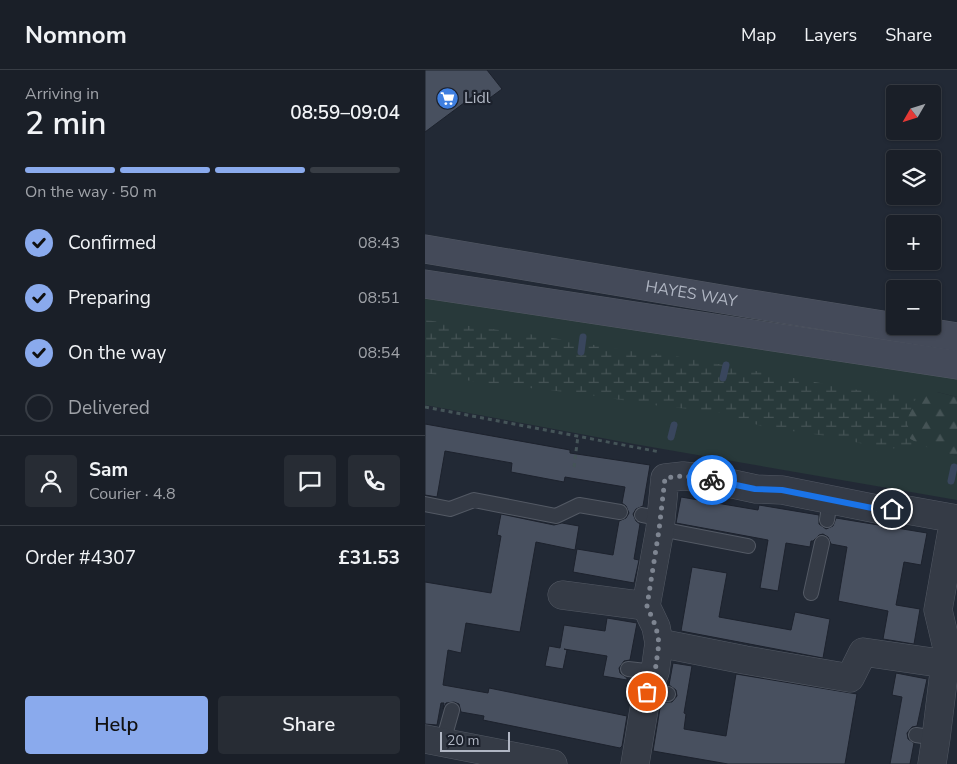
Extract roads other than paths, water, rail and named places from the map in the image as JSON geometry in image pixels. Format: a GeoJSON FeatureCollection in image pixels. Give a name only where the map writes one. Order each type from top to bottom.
{"type":"FeatureCollection","features":[{"type":"Feature","properties":{"kind":"street","name":"HAYES WAY"},"geometry":{"type":"LineString","coordinates":[[425,249],[745,303],[949,333]]}},
{"type":"Feature","properties":{"kind":"street","name":"HAYES WAY"},"geometry":{"type":"LineString","coordinates":[[425,284],[957,365]]}},
{"type":"Feature","properties":{"kind":"street"},"geometry":{"type":"LineString","coordinates":[[635,764],[659,643],[656,627],[647,606],[654,521],[665,478],[683,476],[705,478],[755,489],[782,490],[828,510],[907,510],[956,519],[937,610],[947,648],[928,746]]}},
{"type":"Feature","properties":{"kind":"street"},"geometry":{"type":"LineString","coordinates":[[562,595],[647,606]]}},
{"type":"Feature","properties":{"kind":"street"},"geometry":{"type":"LineString","coordinates":[[659,643],[746,654],[850,678],[863,652],[945,664]]}},
{"type":"Feature","properties":{"kind":"street"},"geometry":{"type":"LineString","coordinates":[[434,741],[553,764]]}},
{"type":"Feature","properties":{"kind":"lane"},"geometry":{"type":"LineString","coordinates":[[425,504],[450,509],[473,500],[557,516],[579,505],[620,512]]}},
{"type":"Feature","properties":{"kind":"lane"},"geometry":{"type":"LineString","coordinates":[[654,521],[748,546]]}},
{"type":"Feature","properties":{"kind":"lane"},"geometry":{"type":"LineString","coordinates":[[811,593],[822,543]]}},
{"type":"Feature","properties":{"kind":"lane"},"geometry":{"type":"LineString","coordinates":[[434,741],[452,710]]}},
{"type":"Feature","properties":{"kind":"waterway"},"geometry":{"type":"LineString","coordinates":[[581,352],[583,337]]}},
{"type":"Feature","properties":{"kind":"waterway"},"geometry":{"type":"LineString","coordinates":[[723,378],[726,365]]}},
{"type":"Feature","properties":{"kind":"waterway"},"geometry":{"type":"LineString","coordinates":[[671,437],[674,425]]}},
{"type":"Feature","properties":{"kind":"waterway"},"geometry":{"type":"LineString","coordinates":[[951,481],[954,467]]}},
{"type":"Feature","properties":{"kind":"place","name":"Lidl"},"geometry":{"type":"Point","coordinates":[448,98]}}]}
